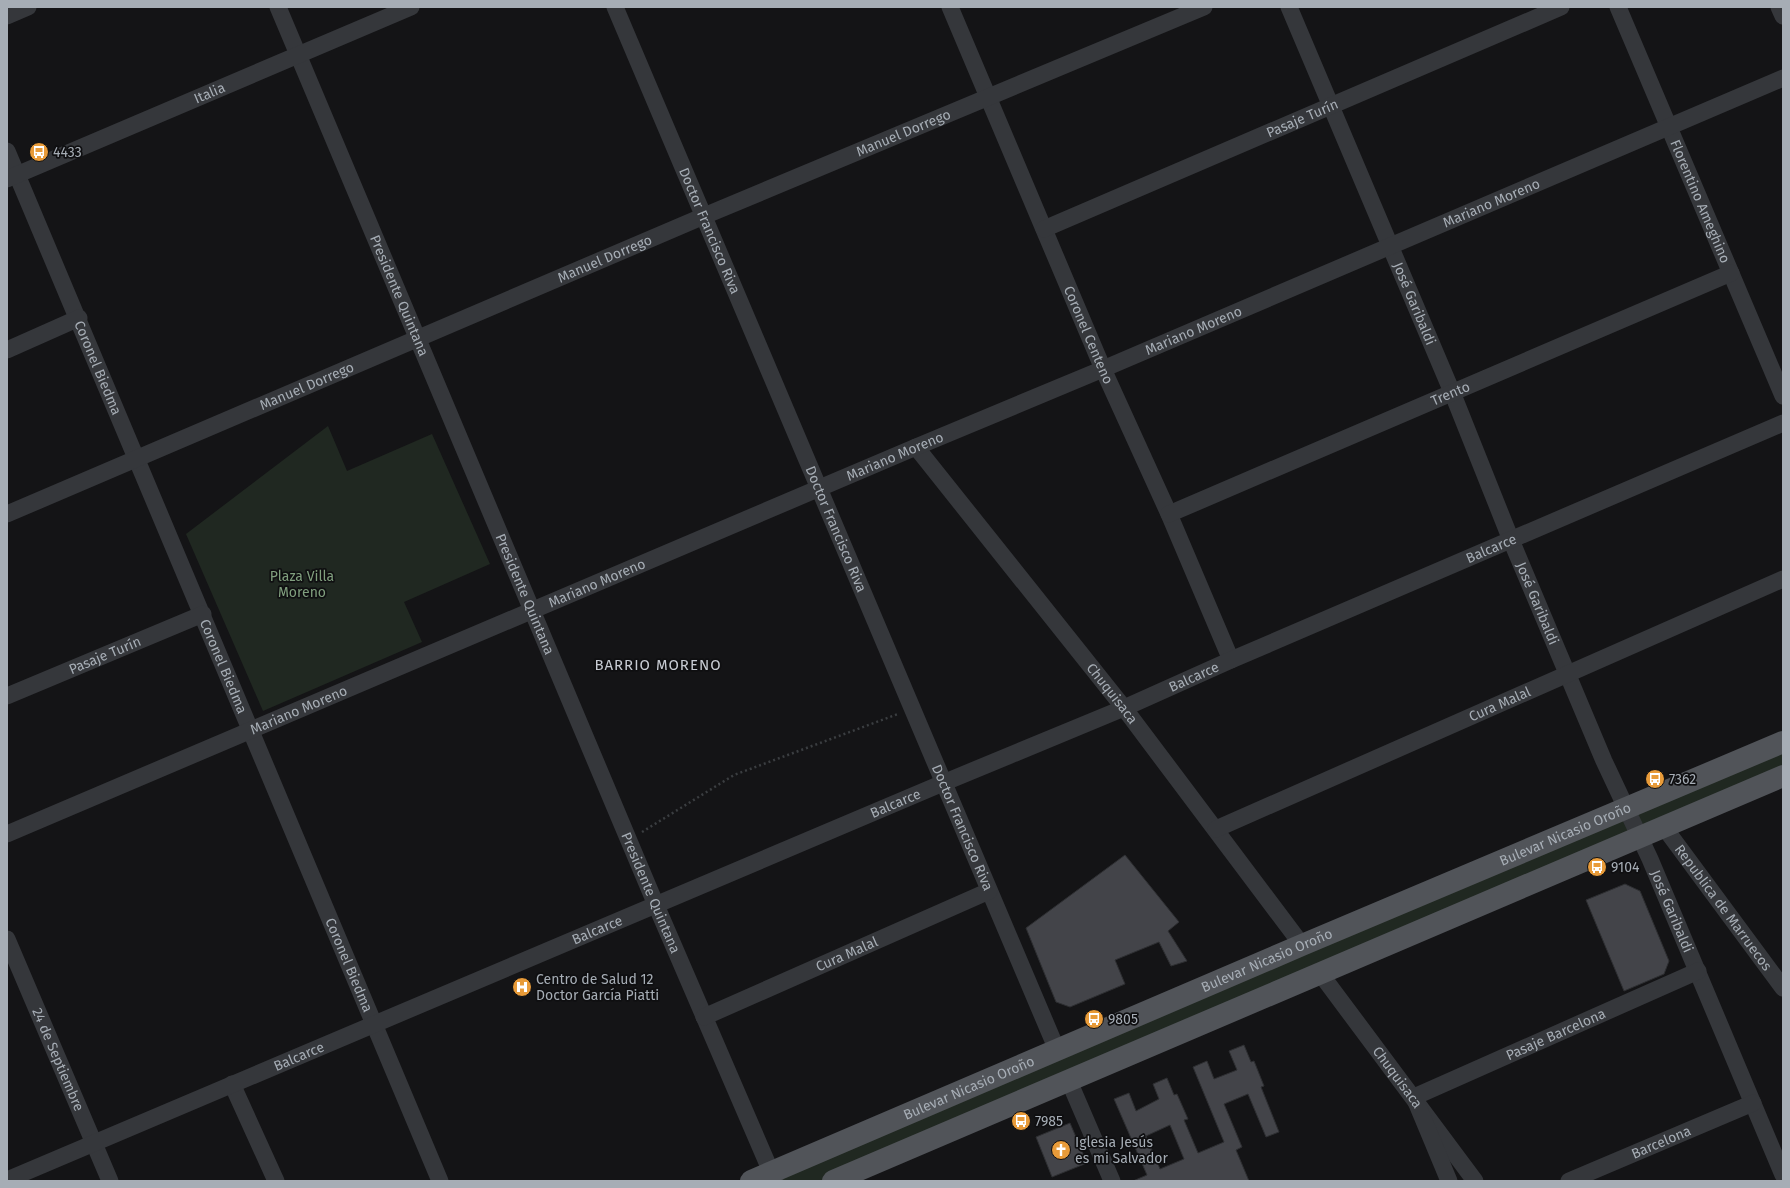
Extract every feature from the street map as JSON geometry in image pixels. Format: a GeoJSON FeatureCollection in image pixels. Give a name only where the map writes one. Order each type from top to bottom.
{"type":"FeatureCollection","features":[{"type":"Feature","properties":{"kind":"main road","name":"Bulevar Nicasio Oroño"},"geometry":{"type":"LineString","coordinates":[[751,1181],[773,1177],[1057,1050],[1783,742]]}},
{"type":"Feature","properties":{"kind":"main road"},"geometry":{"type":"LineString","coordinates":[[833,1181],[1783,776]]}},
{"type":"Feature","properties":{"kind":"street"},"geometry":{"type":"LineString","coordinates":[[7,16],[28,7]]}},
{"type":"Feature","properties":{"kind":"street","name":"Presidente Quintana"},"geometry":{"type":"LineString","coordinates":[[278,7],[656,905],[773,1177]]}},
{"type":"Feature","properties":{"kind":"street","name":"Italia"},"geometry":{"type":"LineString","coordinates":[[12,177],[412,7]]}},
{"type":"Feature","properties":{"kind":"street","name":"Doctor Francisco Riva"},"geometry":{"type":"LineString","coordinates":[[615,7],[818,490],[1057,1050]]}},
{"type":"Feature","properties":{"kind":"street","name":"Coronel Centeno"},"geometry":{"type":"LineString","coordinates":[[950,7],[1103,369],[1169,514],[1231,660]]}},
{"type":"Feature","properties":{"kind":"street","name":"Manuel Dorrego"},"geometry":{"type":"LineString","coordinates":[[7,514],[704,216],[1204,7]]}},
{"type":"Feature","properties":{"kind":"street","name":"José Garibaldi"},"geometry":{"type":"LineString","coordinates":[[1289,7],[1452,392],[1511,540],[1604,761],[1640,837],[1698,971],[1783,1175]]}},
{"type":"Feature","properties":{"kind":"street","name":"Pasaje Turín"},"geometry":{"type":"LineString","coordinates":[[1044,229],[1561,7]]}},
{"type":"Feature","properties":{"kind":"street","name":"Florentino Ameghino"},"geometry":{"type":"LineString","coordinates":[[1618,7],[1783,396]]}},
{"type":"Feature","properties":{"kind":"street"},"geometry":{"type":"LineString","coordinates":[[1779,7],[1783,16]]}},
{"type":"Feature","properties":{"kind":"street","name":"Mariano Moreno"},"geometry":{"type":"LineString","coordinates":[[7,834],[916,447],[1103,369],[1783,78]]}},
{"type":"Feature","properties":{"kind":"street","name":"Coronel Biedma"},"geometry":{"type":"LineString","coordinates":[[7,151],[12,177],[78,318],[440,1181]]}},
{"type":"Feature","properties":{"kind":"street","name":"Trento"},"geometry":{"type":"LineString","coordinates":[[1169,514],[1731,273]]}},
{"type":"Feature","properties":{"kind":"street"},"geometry":{"type":"LineString","coordinates":[[7,350],[78,318]]}},
{"type":"Feature","properties":{"kind":"street","name":"Balcarce"},"geometry":{"type":"LineString","coordinates":[[7,1180],[943,783],[1124,708],[1231,660],[1783,423]]}},
{"type":"Feature","properties":{"kind":"street","name":"Chuquisaca"},"geometry":{"type":"LineString","coordinates":[[916,447],[1124,708],[1302,945]]}},
{"type":"Feature","properties":{"kind":"street","name":"Cura Malal"},"geometry":{"type":"LineString","coordinates":[[1216,830],[1783,579]]}},
{"type":"Feature","properties":{"kind":"street","name":"Pasaje Turín"},"geometry":{"type":"LineString","coordinates":[[7,696],[202,614]]}},
{"type":"Feature","properties":{"kind":"street","name":"Republica de Marruecos"},"geometry":{"type":"LineString","coordinates":[[1664,827],[1783,988]]}},
{"type":"Feature","properties":{"kind":"street","name":"Cura Malal"},"geometry":{"type":"LineString","coordinates":[[704,1017],[989,891]]}},
{"type":"Feature","properties":{"kind":"street","name":"24 de Septiembre"},"geometry":{"type":"LineString","coordinates":[[7,939],[110,1181]]}},
{"type":"Feature","properties":{"kind":"street","name":"Pasaje Barcelona"},"geometry":{"type":"LineString","coordinates":[[1414,1097],[1698,971]]}},
{"type":"Feature","properties":{"kind":"street","name":"Chuquisaca"},"geometry":{"type":"LineString","coordinates":[[1320,973],[1414,1097],[1475,1181]]}},
{"type":"Feature","properties":{"kind":"street"},"geometry":{"type":"LineString","coordinates":[[1069,1080],[1112,1181]]}},
{"type":"Feature","properties":{"kind":"street"},"geometry":{"type":"LineString","coordinates":[[232,1084],[276,1181]]}},
{"type":"Feature","properties":{"kind":"street"},"geometry":{"type":"LineString","coordinates":[[1414,1097],[1449,1181]]}},
{"type":"Feature","properties":{"kind":"street","name":"Barcelona"},"geometry":{"type":"LineString","coordinates":[[1570,1181],[1753,1103]]}},
{"type":"Feature","properties":{"kind":"path"},"geometry":{"type":"LineString","coordinates":[[629,840],[734,775],[912,709]]}},
{"type":"Feature","properties":{"kind":"green space","name":"Plaza Villa Moreno"},"geometry":{"type":"Polygon","coordinates":[[[328,426],[347,471],[432,434],[490,564],[404,602],[422,642],[263,711],[186,534],[328,426]]]}},
{"type":"Feature","properties":{"kind":"green space"},"geometry":{"type":"Polygon","coordinates":[[[1783,742],[1783,776],[833,1181],[751,1181],[1783,742]]]}},
{"type":"Feature","properties":{"kind":"building"},"geometry":{"type":"Polygon","coordinates":[[[1125,855],[1179,922],[1168,931],[1187,961],[1171,966],[1159,942],[1115,960],[1125,984],[1070,1007],[1056,1002],[1026,928],[1125,855]]]}},
{"type":"Feature","properties":{"kind":"building"},"geometry":{"type":"Polygon","coordinates":[[[1625,884],[1640,891],[1669,961],[1664,974],[1624,991],[1586,900],[1625,884]]]}},
{"type":"Feature","properties":{"kind":"building"},"geometry":{"type":"Polygon","coordinates":[[[1244,1045],[1251,1062],[1254,1061],[1264,1086],[1261,1087],[1279,1132],[1266,1137],[1248,1094],[1224,1104],[1242,1147],[1236,1150],[1249,1181],[1133,1181],[1147,1175],[1114,1099],[1129,1093],[1136,1111],[1159,1099],[1153,1084],[1167,1078],[1174,1095],[1177,1094],[1188,1119],[1184,1120],[1198,1153],[1224,1142],[1193,1067],[1207,1061],[1214,1079],[1237,1070],[1229,1051],[1244,1045]],[[1170,1125],[1146,1136],[1160,1169],[1184,1159],[1170,1125]]]}},
{"type":"Feature","properties":{"kind":"building","name":"Iglesia Jesús es mi Salvador"},"geometry":{"type":"Polygon","coordinates":[[[1070,1123],[1087,1163],[1052,1177],[1036,1137],[1070,1123]]]}},
{"type":"Feature","properties":{"kind":"place","name":"4433"},"geometry":{"type":"Point","coordinates":[39,152]}},
{"type":"Feature","properties":{"kind":"place","name":"7362"},"geometry":{"type":"Point","coordinates":[1655,779]}},
{"type":"Feature","properties":{"kind":"place","name":"9104"},"geometry":{"type":"Point","coordinates":[1597,867]}},
{"type":"Feature","properties":{"kind":"place","name":"Centro de Salud 12 Doctor García Piatti"},"geometry":{"type":"Point","coordinates":[522,987]}},
{"type":"Feature","properties":{"kind":"place","name":"9805"},"geometry":{"type":"Point","coordinates":[1094,1019]}},
{"type":"Feature","properties":{"kind":"place","name":"7985"},"geometry":{"type":"Point","coordinates":[1021,1121]}},
{"type":"Feature","properties":{"kind":"place","name":"Iglesia Jesús es mi Salvador"},"geometry":{"type":"Point","coordinates":[1061,1150]}},
{"type":"Feature","properties":{"kind":"district","name":"BARRIO MORENO"},"geometry":{"type":"Point","coordinates":[658,665]}}]}
